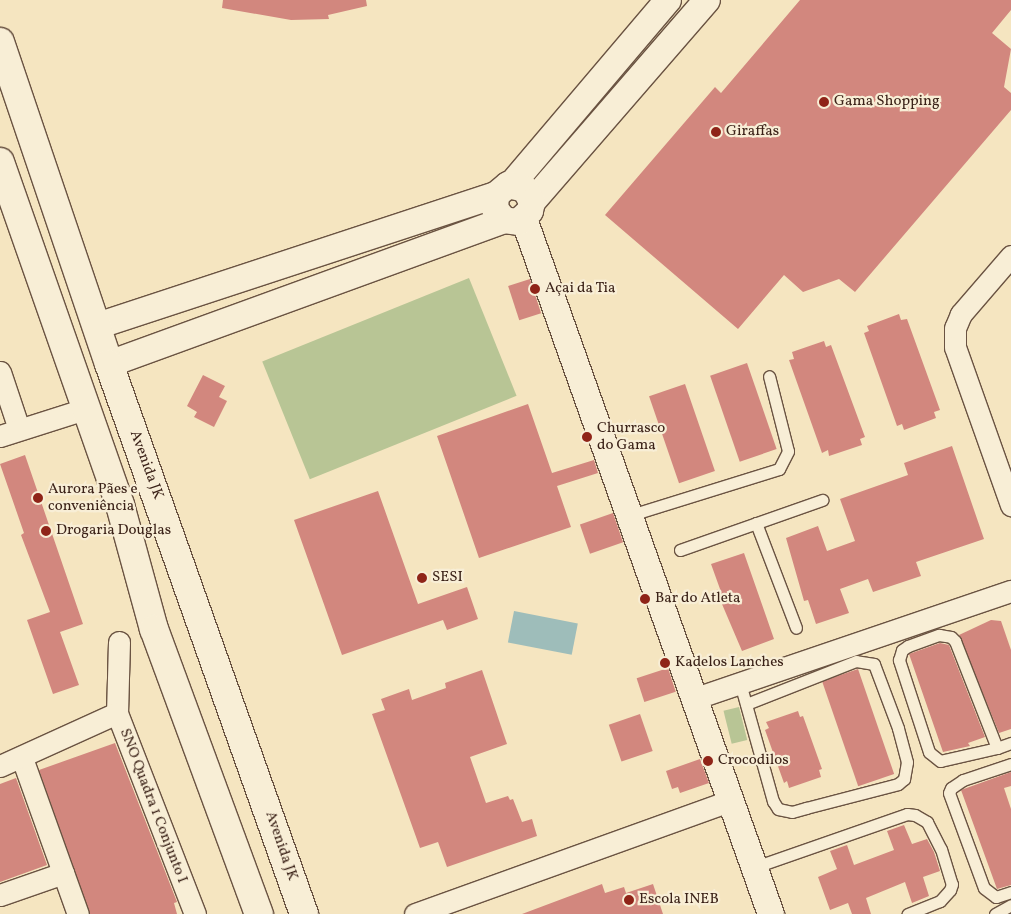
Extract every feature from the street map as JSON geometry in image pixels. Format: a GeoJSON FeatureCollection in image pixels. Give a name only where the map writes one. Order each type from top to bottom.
{"type":"FeatureCollection","features":[{"type":"Feature","properties":{"kind":"main road","name":"Avenida JK"},"geometry":{"type":"LineString","coordinates":[[0,42],[109,364],[155,489],[304,914]]}},
{"type":"Feature","properties":{"kind":"main road"},"geometry":{"type":"LineString","coordinates":[[0,162],[85,409],[120,504],[154,629],[259,914]]}},
{"type":"Feature","properties":{"kind":"main road"},"geometry":{"type":"LineString","coordinates":[[120,504],[136,514],[142,512],[151,504],[155,489]]}},
{"type":"Feature","properties":{"kind":"street"},"geometry":{"type":"LineString","coordinates":[[520,214],[495,210],[504,190],[668,0]]}},
{"type":"Feature","properties":{"kind":"street"},"geometry":{"type":"LineString","coordinates":[[109,364],[520,214],[707,0]]}},
{"type":"Feature","properties":{"kind":"street"},"geometry":{"type":"LineString","coordinates":[[97,326],[168,304],[504,190],[525,189],[520,214],[631,515],[771,914]]}},
{"type":"Feature","properties":{"kind":"street"},"geometry":{"type":"LineString","coordinates":[[1011,256],[961,314],[955,328],[955,347],[1011,505]]}},
{"type":"Feature","properties":{"kind":"street"},"geometry":{"type":"LineString","coordinates":[[168,304],[182,338]]}},
{"type":"Feature","properties":{"kind":"street"},"geometry":{"type":"LineString","coordinates":[[0,372],[9,433],[85,409]]}},
{"type":"Feature","properties":{"kind":"street"},"geometry":{"type":"LineString","coordinates":[[696,698],[1011,591]]}},
{"type":"Feature","properties":{"kind":"street"},"geometry":{"type":"LineString","coordinates":[[117,713],[119,642]]}},
{"type":"Feature","properties":{"kind":"street","name":"SNO Quadra 1 Conjunto I"},"geometry":{"type":"LineString","coordinates":[[0,766],[22,758],[117,713],[195,914]]}},
{"type":"Feature","properties":{"kind":"street"},"geometry":{"type":"LineString","coordinates":[[22,758],[78,914]]}},
{"type":"Feature","properties":{"kind":"street"},"geometry":{"type":"LineString","coordinates":[[415,914],[732,800]]}},
{"type":"Feature","properties":{"kind":"street"},"geometry":{"type":"LineString","coordinates":[[0,895],[63,873]]}},
{"type":"Feature","properties":{"kind":"lane"},"geometry":{"type":"LineString","coordinates":[[631,515],[779,469],[788,451],[769,376]]}},
{"type":"Feature","properties":{"kind":"lane"},"geometry":{"type":"LineString","coordinates":[[680,550],[822,500]]}},
{"type":"Feature","properties":{"kind":"lane"},"geometry":{"type":"LineString","coordinates":[[756,523],[796,628]]}},
{"type":"Feature","properties":{"kind":"lane"},"geometry":{"type":"LineString","coordinates":[[997,748],[950,637],[939,635],[902,650],[901,669],[932,756],[940,761],[955,759],[997,748],[1011,743]]}},
{"type":"Feature","properties":{"kind":"lane"},"geometry":{"type":"LineString","coordinates":[[740,683],[746,704],[774,800],[784,812],[898,784],[904,779],[907,762],[874,664],[856,661],[746,704]]}},
{"type":"Feature","properties":{"kind":"lane"},"geometry":{"type":"LineString","coordinates":[[1011,764],[963,780],[951,788],[949,794],[984,888],[996,897],[1011,892]]}},
{"type":"Feature","properties":{"kind":"lane"},"geometry":{"type":"LineString","coordinates":[[755,867],[907,814],[915,815],[927,822],[941,849],[952,884],[950,890],[940,902],[907,914]]}},
{"type":"Feature","properties":{"kind":"lane"},"geometry":{"type":"LineString","coordinates":[[995,914],[1011,905]]}},
{"type":"Feature","properties":{"kind":"green space"},"geometry":{"type":"Polygon","coordinates":[[[469,278],[517,396],[310,479],[262,362],[469,278]]]}},
{"type":"Feature","properties":{"kind":"green space"},"geometry":{"type":"Polygon","coordinates":[[[739,707],[747,740],[732,744],[723,711],[739,707]]]}},
{"type":"Feature","properties":{"kind":"water"},"geometry":{"type":"Polygon","coordinates":[[[514,611],[578,623],[572,655],[508,642],[514,611]]]}},
{"type":"Feature","properties":{"kind":"building"},"geometry":{"type":"Polygon","coordinates":[[[223,0],[366,0],[367,6],[328,15],[329,19],[291,20],[222,8],[223,0]]]}},
{"type":"Feature","properties":{"kind":"building"},"geometry":{"type":"Polygon","coordinates":[[[800,0],[1011,0],[1011,10],[992,33],[1011,49],[1004,87],[1011,93],[1011,110],[855,292],[839,279],[803,292],[784,275],[738,329],[605,215],[715,87],[721,93],[800,0]]]}},
{"type":"Feature","properties":{"kind":"building"},"geometry":{"type":"Polygon","coordinates":[[[530,279],[541,313],[519,320],[508,286],[530,279]]]}},
{"type":"Feature","properties":{"kind":"building"},"geometry":{"type":"Polygon","coordinates":[[[899,314],[901,320],[907,319],[940,410],[934,412],[936,418],[904,430],[902,424],[897,426],[864,333],[869,331],[867,326],[899,314]]]}},
{"type":"Feature","properties":{"kind":"building"},"geometry":{"type":"Polygon","coordinates":[[[824,341],[826,347],[831,345],[865,437],[860,439],[862,445],[829,456],[828,450],[822,453],[789,360],[794,359],[792,352],[824,341]]]}},
{"type":"Feature","properties":{"kind":"building"},"geometry":{"type":"Polygon","coordinates":[[[747,363],[777,449],[740,462],[710,376],[747,363]]]}},
{"type":"Feature","properties":{"kind":"building"},"geometry":{"type":"Polygon","coordinates":[[[203,375],[225,386],[219,397],[227,401],[214,427],[194,417],[197,412],[187,406],[203,375]]]}},
{"type":"Feature","properties":{"kind":"building"},"geometry":{"type":"Polygon","coordinates":[[[685,384],[715,471],[679,483],[649,396],[685,384]]]}},
{"type":"Feature","properties":{"kind":"building"},"geometry":{"type":"Polygon","coordinates":[[[528,404],[552,473],[594,460],[598,473],[557,486],[571,527],[479,558],[437,436],[528,404]]]}},
{"type":"Feature","properties":{"kind":"building"},"geometry":{"type":"Polygon","coordinates":[[[952,446],[984,539],[916,562],[921,576],[873,592],[868,579],[840,589],[849,613],[816,624],[808,600],[804,601],[786,538],[818,526],[827,551],[855,541],[840,499],[908,475],[904,463],[952,446]]]}},
{"type":"Feature","properties":{"kind":"building"},"geometry":{"type":"Polygon","coordinates":[[[25,455],[83,624],[60,632],[79,685],[53,694],[27,620],[50,612],[21,535],[24,533],[0,464],[25,455]]]}},
{"type":"Feature","properties":{"kind":"building"},"geometry":{"type":"Polygon","coordinates":[[[378,491],[418,604],[467,587],[478,619],[447,630],[443,620],[342,655],[294,520],[378,491]]]}},
{"type":"Feature","properties":{"kind":"building"},"geometry":{"type":"Polygon","coordinates":[[[613,513],[623,542],[590,554],[580,524],[613,513]]]}},
{"type":"Feature","properties":{"kind":"building"},"geometry":{"type":"Polygon","coordinates":[[[744,553],[774,639],[742,651],[716,590],[720,589],[711,564],[744,553]]]}},
{"type":"Feature","properties":{"kind":"building"},"geometry":{"type":"Polygon","coordinates":[[[991,620],[1001,621],[1011,650],[1011,729],[999,733],[959,635],[991,620]]]}},
{"type":"Feature","properties":{"kind":"building"},"geometry":{"type":"Polygon","coordinates":[[[940,643],[949,645],[985,737],[968,743],[970,746],[943,752],[909,654],[940,643]]]}},
{"type":"Feature","properties":{"kind":"building"},"geometry":{"type":"Polygon","coordinates":[[[668,668],[676,692],[644,702],[637,678],[668,668]]]}},
{"type":"Feature","properties":{"kind":"building"},"geometry":{"type":"Polygon","coordinates":[[[858,669],[894,774],[858,786],[822,681],[858,669]]]}},
{"type":"Feature","properties":{"kind":"building"},"geometry":{"type":"Polygon","coordinates":[[[482,670],[507,744],[470,757],[486,803],[508,796],[510,800],[513,799],[522,822],[532,819],[537,836],[447,867],[438,842],[420,848],[372,714],[385,710],[381,699],[409,689],[412,700],[446,688],[445,683],[482,670]]]}},
{"type":"Feature","properties":{"kind":"building"},"geometry":{"type":"Polygon","coordinates":[[[798,711],[800,717],[803,716],[822,769],[819,770],[821,777],[789,788],[787,781],[784,783],[765,730],[769,728],[766,722],[798,711]]]}},
{"type":"Feature","properties":{"kind":"building"},"geometry":{"type":"Polygon","coordinates":[[[640,714],[653,751],[621,762],[609,725],[640,714]]]}},
{"type":"Feature","properties":{"kind":"building"},"geometry":{"type":"Polygon","coordinates":[[[115,743],[177,902],[174,903],[177,914],[90,914],[39,770],[115,743]]]}},
{"type":"Feature","properties":{"kind":"building"},"geometry":{"type":"Polygon","coordinates":[[[700,759],[709,783],[680,793],[678,787],[672,789],[666,771],[700,759]]]}},
{"type":"Feature","properties":{"kind":"building"},"geometry":{"type":"Polygon","coordinates":[[[1011,772],[1011,786],[1004,788],[1011,809],[1011,885],[997,889],[961,790],[1011,772]]]}},
{"type":"Feature","properties":{"kind":"building"},"geometry":{"type":"Polygon","coordinates":[[[16,778],[47,865],[0,882],[0,784],[16,778]]]}},
{"type":"Feature","properties":{"kind":"building"},"geometry":{"type":"Polygon","coordinates":[[[904,825],[912,844],[927,839],[934,852],[940,871],[923,877],[929,896],[912,903],[905,882],[866,898],[871,914],[852,914],[848,903],[830,910],[818,877],[837,869],[830,851],[847,845],[854,865],[894,850],[887,831],[904,825]]]}},
{"type":"Feature","properties":{"kind":"building"},"geometry":{"type":"Polygon","coordinates":[[[602,884],[605,893],[624,887],[626,893],[653,884],[663,914],[522,914],[602,884]]]}},
{"type":"Feature","properties":{"kind":"place","name":"Gama Shopping"},"geometry":{"type":"Point","coordinates":[824,102]}},
{"type":"Feature","properties":{"kind":"place","name":"Giraffas"},"geometry":{"type":"Point","coordinates":[716,132]}},
{"type":"Feature","properties":{"kind":"place","name":"Açai da Tia"},"geometry":{"type":"Point","coordinates":[535,289]}},
{"type":"Feature","properties":{"kind":"place","name":"Churrasco do Gama"},"geometry":{"type":"Point","coordinates":[587,437]}},
{"type":"Feature","properties":{"kind":"place","name":"Aurora Pães e conveniência"},"geometry":{"type":"Point","coordinates":[38,498]}},
{"type":"Feature","properties":{"kind":"place","name":"Drogaria Douglas"},"geometry":{"type":"Point","coordinates":[46,531]}},
{"type":"Feature","properties":{"kind":"place","name":"SESI"},"geometry":{"type":"Point","coordinates":[422,578]}},
{"type":"Feature","properties":{"kind":"place","name":"Bar do Atleta"},"geometry":{"type":"Point","coordinates":[645,599]}},
{"type":"Feature","properties":{"kind":"place","name":"Kadelos Lanches"},"geometry":{"type":"Point","coordinates":[665,663]}},
{"type":"Feature","properties":{"kind":"place","name":"Crocodilos"},"geometry":{"type":"Point","coordinates":[708,761]}},
{"type":"Feature","properties":{"kind":"place","name":"Escola INEB"},"geometry":{"type":"Point","coordinates":[629,900]}}]}
